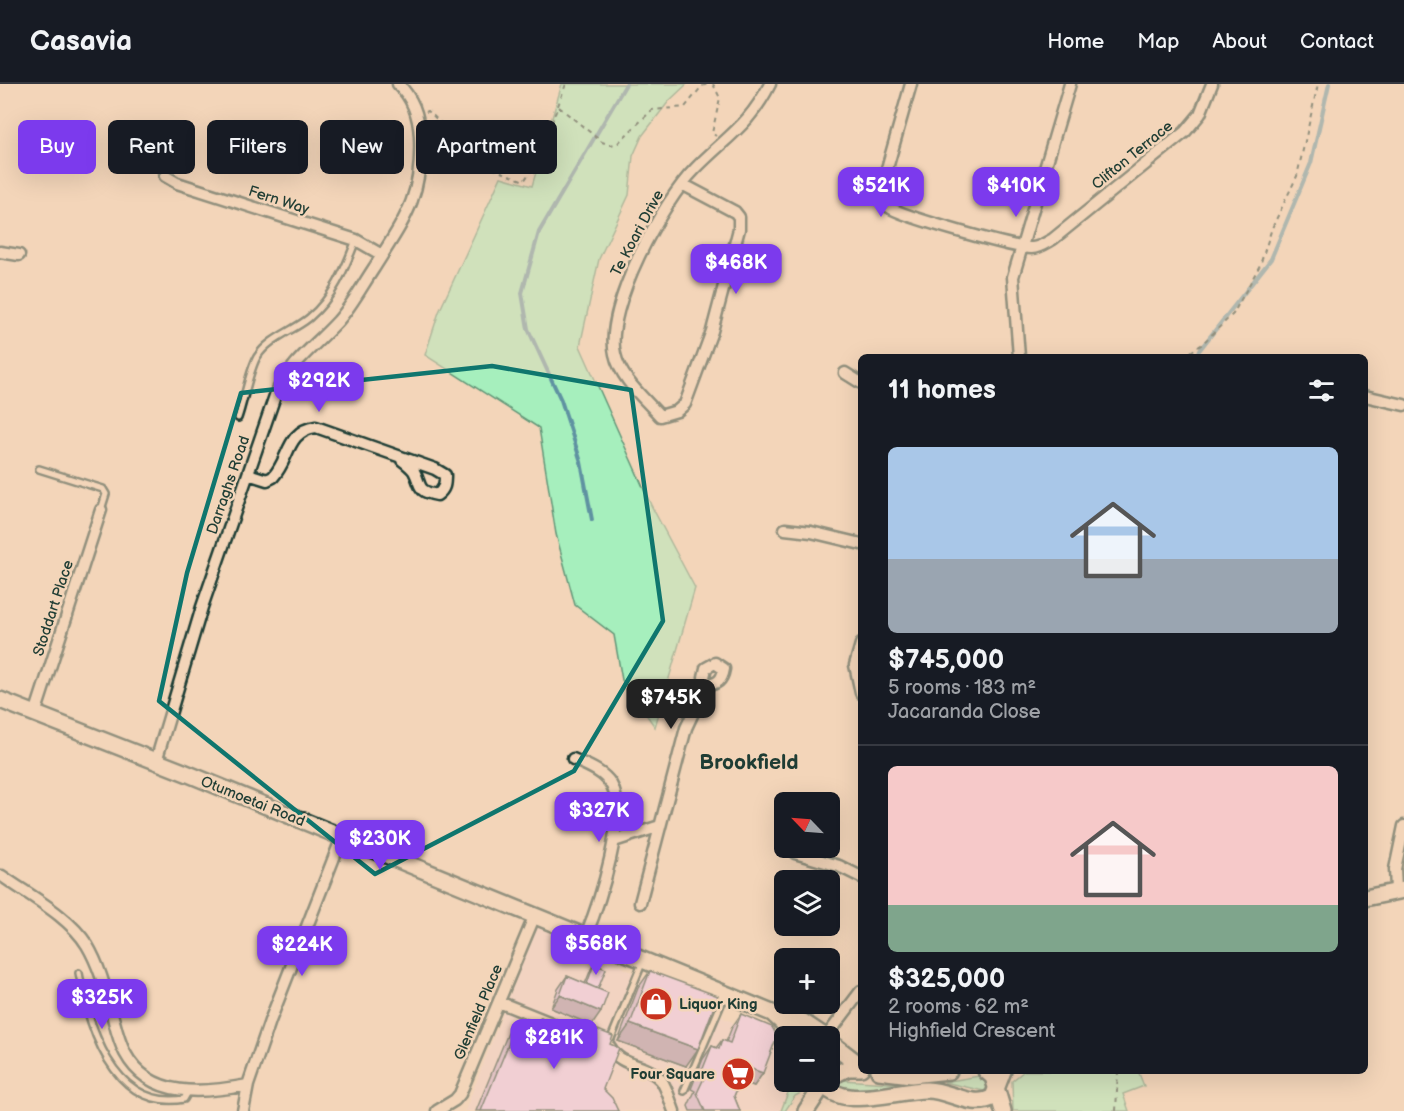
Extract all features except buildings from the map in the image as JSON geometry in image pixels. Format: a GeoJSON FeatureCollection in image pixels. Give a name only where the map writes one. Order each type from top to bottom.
{"type":"FeatureCollection","features":[{"type":"Feature","properties":{"kind":"main road","name":"Otumoetai Road"},"geometry":{"type":"LineString","coordinates":[[0,700],[156,760],[772,1013],[788,1016],[809,1026]]}},
{"type":"Feature","properties":{"kind":"main road"},"geometry":{"type":"LineString","coordinates":[[1368,897],[1400,890]]}},
{"type":"Feature","properties":{"kind":"main road","name":"Otumoetai Road"},"geometry":{"type":"LineString","coordinates":[[772,1013],[785,1026]]}},
{"type":"Feature","properties":{"kind":"main road"},"geometry":{"type":"LineString","coordinates":[[840,1050],[858,1065]]}},
{"type":"Feature","properties":{"kind":"main road"},"geometry":{"type":"LineString","coordinates":[[840,1072],[848,1068],[858,1067]]}},
{"type":"Feature","properties":{"kind":"main road"},"geometry":{"type":"LineString","coordinates":[[903,1074],[921,1074]]}},
{"type":"Feature","properties":{"kind":"main road"},"geometry":{"type":"LineString","coordinates":[[990,1074],[998,1090],[1003,1111]]}},
{"type":"Feature","properties":{"kind":"main road"},"geometry":{"type":"LineString","coordinates":[[831,1092],[836,1100],[877,1100],[924,1090],[956,1095],[979,1102],[990,1099],[998,1090],[1002,1074]]}},
{"type":"Feature","properties":{"kind":"main road"},"geometry":{"type":"LineString","coordinates":[[807,1111],[818,1092]]}},
{"type":"Feature","properties":{"kind":"main road"},"geometry":{"type":"LineString","coordinates":[[956,1095],[974,1111]]}},
{"type":"Feature","properties":{"kind":"main road"},"geometry":{"type":"LineString","coordinates":[[855,1111],[877,1100]]}},
{"type":"Feature","properties":{"kind":"street","name":"Darraghs Road"},"geometry":{"type":"LineString","coordinates":[[156,760],[202,607],[276,393],[285,376],[302,354],[349,307],[411,206],[420,172],[417,117],[408,96],[398,84]]}},
{"type":"Feature","properties":{"kind":"street","name":"Te Koari Drive"},"geometry":{"type":"LineString","coordinates":[[682,183],[735,212],[739,217],[739,228],[712,331],[685,404],[676,411],[660,417],[618,364],[614,351],[614,335],[618,308],[631,273],[671,198],[682,183],[748,121],[770,84]]}},
{"type":"Feature","properties":{"kind":"street"},"geometry":{"type":"LineString","coordinates":[[911,84],[884,177],[884,201],[890,208],[906,214],[1022,247]]}},
{"type":"Feature","properties":{"kind":"street"},"geometry":{"type":"LineString","coordinates":[[1018,354],[1013,285],[1070,84]]}},
{"type":"Feature","properties":{"kind":"street","name":"Clifton Terrace"},"geometry":{"type":"LineString","coordinates":[[1022,247],[1042,246],[1053,239],[1185,132],[1200,114],[1212,84]]}},
{"type":"Feature","properties":{"kind":"street","name":"Fern Way"},"geometry":{"type":"LineString","coordinates":[[165,176],[177,183],[356,240],[382,255]]}},
{"type":"Feature","properties":{"kind":"street"},"geometry":{"type":"LineString","coordinates":[[0,252],[19,255]]}},
{"type":"Feature","properties":{"kind":"street"},"geometry":{"type":"LineString","coordinates":[[845,373],[858,381]]}},
{"type":"Feature","properties":{"kind":"street"},"geometry":{"type":"LineString","coordinates":[[1368,397],[1404,405]]}},
{"type":"Feature","properties":{"kind":"street"},"geometry":{"type":"LineString","coordinates":[[248,474],[267,480],[273,477],[293,439],[306,428],[315,427],[329,430],[402,460]]}},
{"type":"Feature","properties":{"kind":"street","name":"Stoddart Place"},"geometry":{"type":"LineString","coordinates":[[35,714],[101,510]]}},
{"type":"Feature","properties":{"kind":"street"},"geometry":{"type":"LineString","coordinates":[[785,530],[819,533],[858,543]]}},
{"type":"Feature","properties":{"kind":"street"},"geometry":{"type":"LineString","coordinates":[[858,654],[855,665],[858,679]]}},
{"type":"Feature","properties":{"kind":"street"},"geometry":{"type":"LineString","coordinates":[[640,903],[690,715],[706,685]]}},
{"type":"Feature","properties":{"kind":"street"},"geometry":{"type":"LineString","coordinates":[[573,759],[592,768],[611,784],[618,812],[614,841],[586,935]]}},
{"type":"Feature","properties":{"kind":"street"},"geometry":{"type":"LineString","coordinates":[[614,841],[660,826]]}},
{"type":"Feature","properties":{"kind":"street"},"geometry":{"type":"LineString","coordinates":[[1400,890],[1395,869],[1404,826]]}},
{"type":"Feature","properties":{"kind":"street"},"geometry":{"type":"LineString","coordinates":[[243,1111],[248,1085],[270,1021],[342,837]]}},
{"type":"Feature","properties":{"kind":"street"},"geometry":{"type":"LineString","coordinates":[[812,858],[839,866],[858,876]]}},
{"type":"Feature","properties":{"kind":"street"},"geometry":{"type":"LineString","coordinates":[[2,876],[70,926],[86,944],[98,967],[120,1042],[133,1064],[158,1085],[188,1092],[248,1085]]}},
{"type":"Feature","properties":{"kind":"street","name":"Glenfield Place"},"geometry":{"type":"LineString","coordinates":[[437,1111],[455,1100],[460,1094],[535,915]]}},
{"type":"Feature","properties":{"kind":"street"},"geometry":{"type":"LineString","coordinates":[[833,1026],[858,995]]}},
{"type":"Feature","properties":{"kind":"street"},"geometry":{"type":"LineString","coordinates":[[499,1002],[559,1026]]}},
{"type":"Feature","properties":{"kind":"street"},"geometry":{"type":"LineString","coordinates":[[604,1044],[615,1058],[655,1074],[663,1082],[674,1111]]}},
{"type":"Feature","properties":{"kind":"lane"},"geometry":{"type":"LineString","coordinates":[[238,418],[257,356],[282,333],[307,319],[321,306],[345,268],[356,240]]}},
{"type":"Feature","properties":{"kind":"lane"},"geometry":{"type":"LineString","coordinates":[[39,469],[103,489],[106,494],[101,510]]}},
{"type":"Feature","properties":{"kind":"lane"},"geometry":{"type":"LineString","coordinates":[[604,1044],[644,959]]}},
{"type":"Feature","properties":{"kind":"lane"},"geometry":{"type":"LineString","coordinates":[[79,973],[101,1052],[115,1078],[136,1094],[161,1103],[184,1099],[188,1092]]}},
{"type":"Feature","properties":{"kind":"lane"},"geometry":{"type":"LineString","coordinates":[[684,1090],[726,993]]}},
{"type":"Feature","properties":{"kind":"path"},"geometry":{"type":"LineString","coordinates":[[428,111],[468,148],[477,162],[524,181],[538,160],[566,84]]}},
{"type":"Feature","properties":{"kind":"path"},"geometry":{"type":"LineString","coordinates":[[558,106],[602,142],[611,145],[618,142],[652,110],[686,106],[702,86],[708,84]]}},
{"type":"Feature","properties":{"kind":"path"},"geometry":{"type":"LineString","coordinates":[[713,84],[720,98],[712,133],[726,142]]}},
{"type":"Feature","properties":{"kind":"path"},"geometry":{"type":"LineString","coordinates":[[1188,354],[1201,345],[1233,315],[1260,265],[1272,228],[1297,176],[1318,84]]}},
{"type":"Feature","properties":{"kind":"path"},"geometry":{"type":"LineString","coordinates":[[1116,1111],[1118,1074]]}},
{"type":"Feature","properties":{"kind":"highlighted area"},"geometry":{"type":"Polygon","coordinates":[[[492,366],[631,390],[663,621],[574,771],[375,874],[159,701],[187,573],[241,393],[492,366]]]}},
{"type":"Feature","properties":{"kind":"shaded area"},"geometry":{"type":"Polygon","coordinates":[[[537,925],[774,1043],[774,1092],[788,1092],[779,1111],[465,1111],[537,925]]]}},
{"type":"Feature","properties":{"kind":"green space"},"geometry":{"type":"Polygon","coordinates":[[[562,84],[687,84],[669,101],[642,136],[633,156],[629,195],[599,259],[580,346],[651,505],[695,588],[655,727],[622,680],[614,635],[575,605],[556,534],[539,428],[425,355],[439,312],[501,177],[532,186],[536,174],[557,174],[557,120],[551,120],[562,84]]]}},
{"type":"Feature","properties":{"kind":"green space"},"geometry":{"type":"Polygon","coordinates":[[[1020,1074],[1139,1074],[1144,1086],[1123,1094],[1129,1111],[1013,1111],[1012,1081],[1020,1074]]]}},
{"type":"Feature","properties":{"kind":"green space"},"geometry":{"type":"Polygon","coordinates":[[[979,1076],[981,1080],[986,1081],[987,1088],[984,1091],[944,1082],[979,1076]]]}},
{"type":"Feature","properties":{"kind":"green space"},"geometry":{"type":"Polygon","coordinates":[[[840,1081],[903,1084],[860,1094],[840,1088],[840,1081]]]}},
{"type":"Feature","properties":{"kind":"green space"},"geometry":{"type":"Polygon","coordinates":[[[788,1092],[801,1092],[795,1096],[785,1111],[781,1111],[788,1092]]]}},
{"type":"Feature","properties":{"kind":"waterway"},"geometry":{"type":"LineString","coordinates":[[592,520],[581,462],[561,400],[528,329],[522,293],[539,232],[626,84]]}},
{"type":"Feature","properties":{"kind":"waterway"},"geometry":{"type":"LineString","coordinates":[[1196,354],[1271,259],[1311,163],[1329,84]]}},
{"type":"Feature","properties":{"kind":"place","name":"Liquor King"},"geometry":{"type":"Point","coordinates":[656,1004]}},
{"type":"Feature","properties":{"kind":"place","name":"Four Square"},"geometry":{"type":"Point","coordinates":[738,1074]}},
{"type":"Feature","properties":{"kind":"district","name":"Brookfield"},"geometry":{"type":"Point","coordinates":[749,762]}}]}
